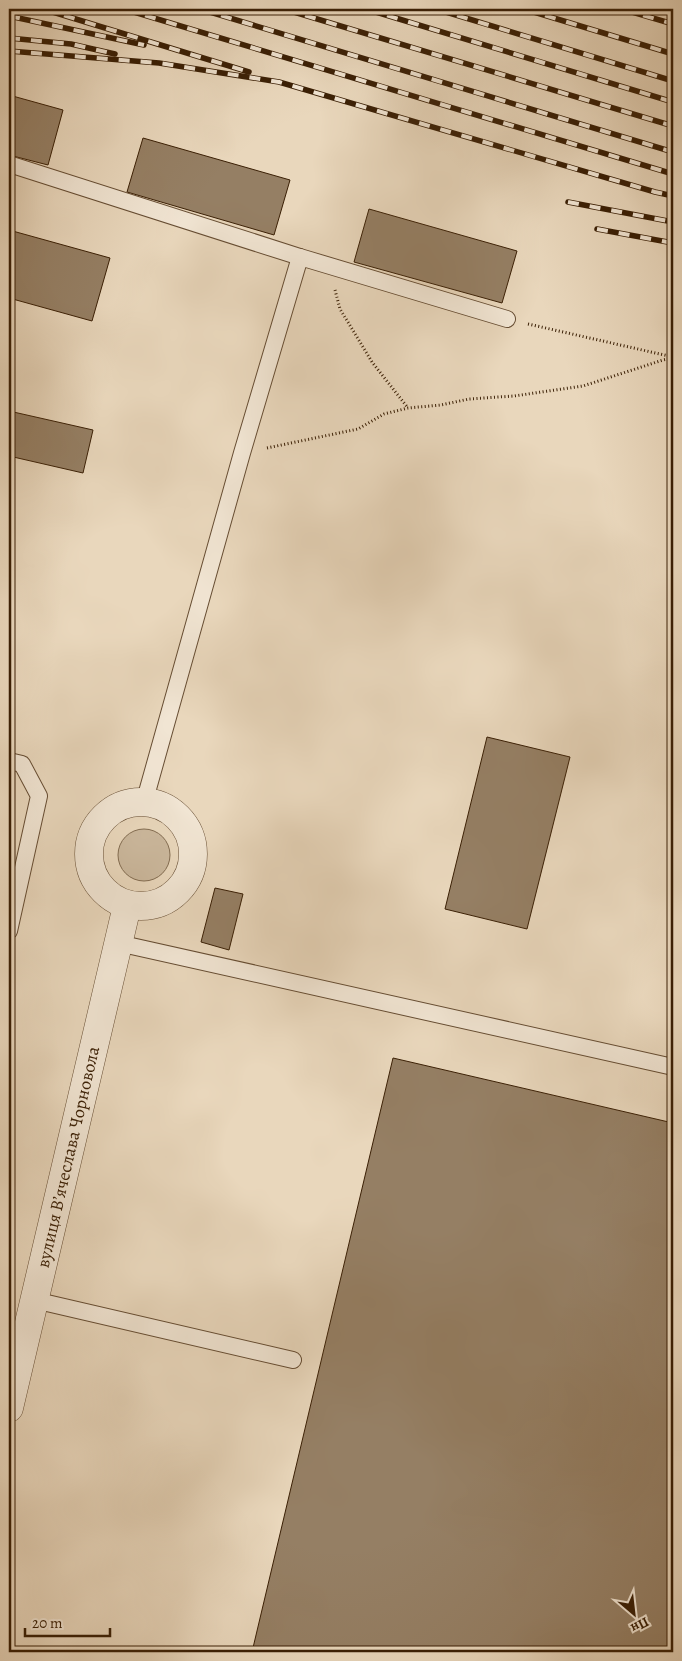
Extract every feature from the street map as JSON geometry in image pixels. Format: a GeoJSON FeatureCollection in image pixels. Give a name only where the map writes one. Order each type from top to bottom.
{"type":"FeatureCollection","features":[{"type":"Feature","properties":{"kind":"street"},"geometry":{"type":"LineString","coordinates":[[144,802],[161,806],[176,815],[186,828],[192,845],[192,862],[187,878],[177,892],[163,901],[146,906],[127,906],[114,900],[100,887],[92,872],[89,855],[91,839],[99,823],[112,811],[127,804],[144,802]]}},
{"type":"Feature","properties":{"kind":"street","name":"вулиця Вʼячеслава Чорновола"},"geometry":{"type":"LineString","coordinates":[[9,1408],[127,906]]}},
{"type":"Feature","properties":{"kind":"lane"},"geometry":{"type":"LineString","coordinates":[[9,164],[300,257],[506,319]]}},
{"type":"Feature","properties":{"kind":"lane"},"geometry":{"type":"LineString","coordinates":[[144,802],[242,453],[300,257]]}},
{"type":"Feature","properties":{"kind":"lane"},"geometry":{"type":"LineString","coordinates":[[9,761],[22,764],[39,796],[9,931]]}},
{"type":"Feature","properties":{"kind":"lane"},"geometry":{"type":"LineString","coordinates":[[118,943],[673,1067]]}},
{"type":"Feature","properties":{"kind":"lane"},"geometry":{"type":"LineString","coordinates":[[34,1300],[293,1360]]}},
{"type":"Feature","properties":{"kind":"path"},"geometry":{"type":"LineString","coordinates":[[329,266],[340,309],[372,362],[408,408]]}},
{"type":"Feature","properties":{"kind":"path"},"geometry":{"type":"LineString","coordinates":[[506,319],[673,357]]}},
{"type":"Feature","properties":{"kind":"path"},"geometry":{"type":"LineString","coordinates":[[242,453],[358,430],[384,414],[408,408],[583,386],[673,357]]}},
{"type":"Feature","properties":{"kind":"shaded area"},"geometry":{"type":"Polygon","coordinates":[[[144,829],[154,831],[162,837],[168,845],[170,855],[168,865],[162,873],[154,879],[144,881],[134,879],[126,873],[120,865],[118,855],[120,845],[126,837],[134,831],[144,829]]]}},
{"type":"Feature","properties":{"kind":"building"},"geometry":{"type":"Polygon","coordinates":[[[9,95],[63,110],[48,165],[9,155],[9,95]]]}},
{"type":"Feature","properties":{"kind":"building"},"geometry":{"type":"Polygon","coordinates":[[[143,138],[290,180],[274,235],[127,192],[143,138]]]}},
{"type":"Feature","properties":{"kind":"building"},"geometry":{"type":"Polygon","coordinates":[[[369,209],[517,251],[502,303],[354,262],[369,209]]]}},
{"type":"Feature","properties":{"kind":"building"},"geometry":{"type":"Polygon","coordinates":[[[9,230],[110,258],[92,321],[9,298],[9,230]]]}},
{"type":"Feature","properties":{"kind":"building"},"geometry":{"type":"Polygon","coordinates":[[[9,411],[93,430],[83,473],[9,456],[9,411]]]}},
{"type":"Feature","properties":{"kind":"building"},"geometry":{"type":"Polygon","coordinates":[[[487,737],[570,757],[527,929],[445,909],[487,737]]]}},
{"type":"Feature","properties":{"kind":"building"},"geometry":{"type":"Polygon","coordinates":[[[215,888],[243,894],[229,950],[201,942],[215,888]]]}},
{"type":"Feature","properties":{"kind":"building"},"geometry":{"type":"Polygon","coordinates":[[[393,1058],[673,1123],[673,1652],[252,1652],[393,1058]]]}},
{"type":"Feature","properties":{"kind":"railway"},"geometry":{"type":"LineString","coordinates":[[43,9],[249,72]]}},
{"type":"Feature","properties":{"kind":"railway"},"geometry":{"type":"LineString","coordinates":[[124,9],[673,174]]}},
{"type":"Feature","properties":{"kind":"railway"},"geometry":{"type":"LineString","coordinates":[[200,9],[673,152]]}},
{"type":"Feature","properties":{"kind":"railway"},"geometry":{"type":"LineString","coordinates":[[284,9],[673,126]]}},
{"type":"Feature","properties":{"kind":"railway"},"geometry":{"type":"LineString","coordinates":[[366,9],[673,102]]}},
{"type":"Feature","properties":{"kind":"railway"},"geometry":{"type":"LineString","coordinates":[[436,9],[673,81]]}},
{"type":"Feature","properties":{"kind":"railway"},"geometry":{"type":"LineString","coordinates":[[524,9],[673,54]]}},
{"type":"Feature","properties":{"kind":"railway"},"geometry":{"type":"LineString","coordinates":[[622,9],[673,24]]}},
{"type":"Feature","properties":{"kind":"railway"},"geometry":{"type":"LineString","coordinates":[[9,16],[144,45]]}},
{"type":"Feature","properties":{"kind":"railway"},"geometry":{"type":"LineString","coordinates":[[9,38],[71,44],[115,54]]}},
{"type":"Feature","properties":{"kind":"railway"},"geometry":{"type":"LineString","coordinates":[[9,51],[159,63],[279,82],[673,196]]}},
{"type":"Feature","properties":{"kind":"railway"},"geometry":{"type":"LineString","coordinates":[[568,202],[673,222]]}},
{"type":"Feature","properties":{"kind":"railway"},"geometry":{"type":"LineString","coordinates":[[597,229],[673,243]]}}]}
